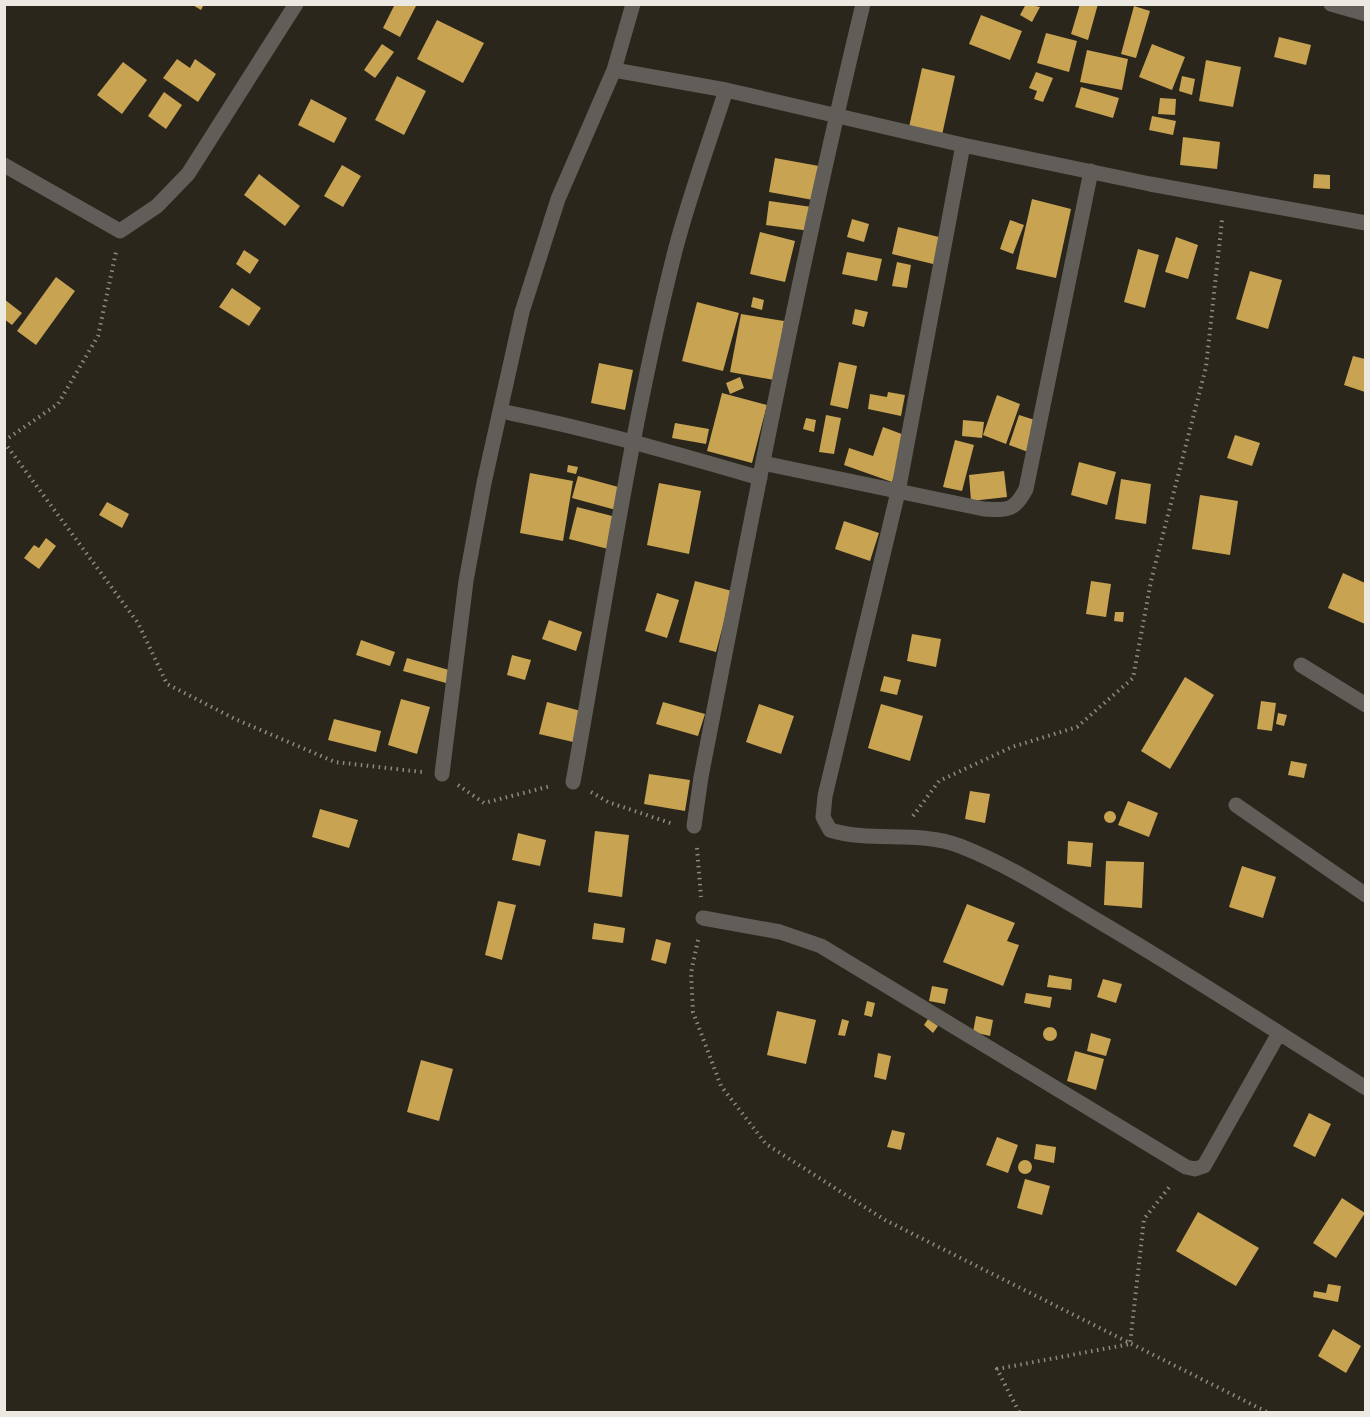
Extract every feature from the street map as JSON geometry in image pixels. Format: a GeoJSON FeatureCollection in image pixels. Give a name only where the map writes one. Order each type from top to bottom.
{"type":"FeatureCollection","features":[{"type":"Feature","properties":{"kind":"street"},"geometry":{"type":"LineString","coordinates":[[4,165],[120,231],[157,206],[188,174],[296,4]]}},
{"type":"Feature","properties":{"kind":"street"},"geometry":{"type":"LineString","coordinates":[[442,774],[466,581],[483,483],[522,312],[558,200],[614,70],[633,4]]}},
{"type":"Feature","properties":{"kind":"street"},"geometry":{"type":"LineString","coordinates":[[694,826],[701,777],[762,471],[836,114],[863,4]]}},
{"type":"Feature","properties":{"kind":"street"},"geometry":{"type":"LineString","coordinates":[[1331,4],[1365,14]]}},
{"type":"Feature","properties":{"kind":"street"},"geometry":{"type":"LineString","coordinates":[[614,70],[726,90],[836,114],[963,146],[1365,223]]}},
{"type":"Feature","properties":{"kind":"street"},"geometry":{"type":"LineString","coordinates":[[573,782],[634,441],[676,249],[726,90]]}},
{"type":"Feature","properties":{"kind":"street"},"geometry":{"type":"LineString","coordinates":[[963,146],[898,492],[825,796],[823,818],[830,830],[846,835],[924,838],[957,845],[987,858],[1122,935],[1365,1088]]}},
{"type":"Feature","properties":{"kind":"street"},"geometry":{"type":"LineString","coordinates":[[500,411],[564,423],[762,471],[898,492],[984,509],[1005,510],[1018,504],[1026,489],[1091,171]]}},
{"type":"Feature","properties":{"kind":"street"},"geometry":{"type":"LineString","coordinates":[[1301,665],[1365,705]]}},
{"type":"Feature","properties":{"kind":"street"},"geometry":{"type":"LineString","coordinates":[[1236,805],[1365,895]]}},
{"type":"Feature","properties":{"kind":"street"},"geometry":{"type":"LineString","coordinates":[[704,918],[780,932],[821,946],[1186,1167],[1195,1169],[1204,1166],[1279,1033]]}},
{"type":"Feature","properties":{"kind":"path"},"geometry":{"type":"LineString","coordinates":[[896,837],[939,781],[1012,747],[1077,727],[1133,678],[1151,581],[1206,367],[1225,198]]}},
{"type":"Feature","properties":{"kind":"path"},"geometry":{"type":"LineString","coordinates":[[120,231],[98,336],[58,404],[4,441],[138,623],[167,684],[235,719],[335,762],[442,774]]}},
{"type":"Feature","properties":{"kind":"path"},"geometry":{"type":"LineString","coordinates":[[694,826],[704,918],[691,973],[693,1012],[721,1086],[766,1144],[885,1220],[1267,1413]]}},
{"type":"Feature","properties":{"kind":"path"},"geometry":{"type":"LineString","coordinates":[[1130,1344],[1144,1219],[1186,1167]]}},
{"type":"Feature","properties":{"kind":"path"},"geometry":{"type":"LineString","coordinates":[[1019,1413],[997,1369],[1130,1344]]}},
{"type":"Feature","properties":{"kind":"building"},"geometry":{"type":"Polygon","coordinates":[[[191,4],[204,4],[201,10],[191,4]]]}},
{"type":"Feature","properties":{"kind":"building"},"geometry":{"type":"Polygon","coordinates":[[[395,4],[416,6],[400,37],[383,28],[395,4]]]}},
{"type":"Feature","properties":{"kind":"building"},"geometry":{"type":"Polygon","coordinates":[[[1026,4],[1040,7],[1032,22],[1020,15],[1026,4]]]}},
{"type":"Feature","properties":{"kind":"building"},"geometry":{"type":"Polygon","coordinates":[[[1080,4],[1098,4],[1088,40],[1071,34],[1080,4]]]}},
{"type":"Feature","properties":{"kind":"building"},"geometry":{"type":"Polygon","coordinates":[[[1134,6],[1150,11],[1136,58],[1121,54],[1134,6]]]}},
{"type":"Feature","properties":{"kind":"building"},"geometry":{"type":"Polygon","coordinates":[[[981,15],[1022,31],[1010,60],[969,44],[981,15]]]}},
{"type":"Feature","properties":{"kind":"building"},"geometry":{"type":"Polygon","coordinates":[[[437,20],[484,43],[463,83],[417,59],[437,20]]]}},
{"type":"Feature","properties":{"kind":"building"},"geometry":{"type":"Polygon","coordinates":[[[1046,33],[1077,41],[1069,72],[1037,63],[1046,33]]]}},
{"type":"Feature","properties":{"kind":"building"},"geometry":{"type":"Polygon","coordinates":[[[1279,37],[1311,45],[1306,65],[1274,57],[1279,37]]]}},
{"type":"Feature","properties":{"kind":"building"},"geometry":{"type":"Polygon","coordinates":[[[382,44],[394,52],[375,78],[364,70],[382,44]]]}},
{"type":"Feature","properties":{"kind":"building"},"geometry":{"type":"Polygon","coordinates":[[[1152,44],[1185,57],[1172,90],[1139,77],[1152,44]]]}},
{"type":"Feature","properties":{"kind":"building"},"geometry":{"type":"Polygon","coordinates":[[[1087,50],[1128,59],[1122,90],[1080,82],[1087,50]]]}},
{"type":"Feature","properties":{"kind":"building"},"geometry":{"type":"Polygon","coordinates":[[[177,59],[190,68],[195,59],[216,74],[198,102],[163,78],[177,59]]]}},
{"type":"Feature","properties":{"kind":"building"},"geometry":{"type":"Polygon","coordinates":[[[1206,60],[1241,67],[1233,107],[1199,101],[1206,60]]]}},
{"type":"Feature","properties":{"kind":"building"},"geometry":{"type":"Polygon","coordinates":[[[123,62],[147,80],[122,114],[97,95],[123,62]]]}},
{"type":"Feature","properties":{"kind":"building"},"geometry":{"type":"Polygon","coordinates":[[[922,68],[955,76],[942,135],[909,127],[922,68]]]}},
{"type":"Feature","properties":{"kind":"building"},"geometry":{"type":"Polygon","coordinates":[[[1036,72],[1053,78],[1043,102],[1034,99],[1037,91],[1029,88],[1036,72]]]}},
{"type":"Feature","properties":{"kind":"building"},"geometry":{"type":"Polygon","coordinates":[[[397,76],[426,91],[404,135],[375,120],[397,76]]]}},
{"type":"Feature","properties":{"kind":"building"},"geometry":{"type":"Polygon","coordinates":[[[1182,76],[1195,79],[1192,95],[1179,91],[1182,76]]]}},
{"type":"Feature","properties":{"kind":"building"},"geometry":{"type":"Polygon","coordinates":[[[1081,87],[1119,98],[1113,118],[1075,107],[1081,87]]]}},
{"type":"Feature","properties":{"kind":"building"},"geometry":{"type":"Polygon","coordinates":[[[164,92],[182,105],[166,129],[148,116],[164,92]]]}},
{"type":"Feature","properties":{"kind":"building"},"geometry":{"type":"Polygon","coordinates":[[[1160,98],[1176,99],[1175,115],[1158,114],[1160,98]]]}},
{"type":"Feature","properties":{"kind":"building"},"geometry":{"type":"Polygon","coordinates":[[[311,99],[347,118],[334,143],[298,125],[311,99]]]}},
{"type":"Feature","properties":{"kind":"building"},"geometry":{"type":"Polygon","coordinates":[[[1152,116],[1176,121],[1173,135],[1149,130],[1152,116]]]}},
{"type":"Feature","properties":{"kind":"building"},"geometry":{"type":"Polygon","coordinates":[[[1183,137],[1220,142],[1217,169],[1180,165],[1183,137]]]}},
{"type":"Feature","properties":{"kind":"building"},"geometry":{"type":"Polygon","coordinates":[[[775,158],[819,166],[813,200],[769,192],[775,158]]]}},
{"type":"Feature","properties":{"kind":"building"},"geometry":{"type":"Polygon","coordinates":[[[342,165],[361,176],[343,207],[324,196],[342,165]]]}},
{"type":"Feature","properties":{"kind":"building"},"geometry":{"type":"Polygon","coordinates":[[[259,174],[300,206],[285,226],[244,195],[259,174]]]}},
{"type":"Feature","properties":{"kind":"building"},"geometry":{"type":"Polygon","coordinates":[[[1314,174],[1330,175],[1330,189],[1313,188],[1314,174]]]}},
{"type":"Feature","properties":{"kind":"building"},"geometry":{"type":"Polygon","coordinates":[[[1032,199],[1071,209],[1056,278],[1016,269],[1032,199]]]}},
{"type":"Feature","properties":{"kind":"building"},"geometry":{"type":"Polygon","coordinates":[[[769,201],[812,207],[810,231],[766,225],[769,201]]]}},
{"type":"Feature","properties":{"kind":"building"},"geometry":{"type":"Polygon","coordinates":[[[852,219],[869,224],[864,242],[847,237],[852,219]]]}},
{"type":"Feature","properties":{"kind":"building"},"geometry":{"type":"Polygon","coordinates":[[[1010,220],[1024,225],[1013,254],[1000,249],[1010,220]]]}},
{"type":"Feature","properties":{"kind":"building"},"geometry":{"type":"Polygon","coordinates":[[[898,227],[943,238],[937,265],[892,254],[898,227]]]}},
{"type":"Feature","properties":{"kind":"building"},"geometry":{"type":"Polygon","coordinates":[[[760,232],[795,241],[785,282],[750,274],[760,232]]]}},
{"type":"Feature","properties":{"kind":"building"},"geometry":{"type":"Polygon","coordinates":[[[1176,237],[1198,245],[1188,279],[1165,272],[1176,237]]]}},
{"type":"Feature","properties":{"kind":"building"},"geometry":{"type":"Polygon","coordinates":[[[1138,249],[1159,255],[1145,308],[1124,302],[1138,249]]]}},
{"type":"Feature","properties":{"kind":"building"},"geometry":{"type":"Polygon","coordinates":[[[244,250],[259,260],[250,274],[236,264],[244,250]]]}},
{"type":"Feature","properties":{"kind":"building"},"geometry":{"type":"Polygon","coordinates":[[[847,252],[882,259],[877,281],[842,274],[847,252]]]}},
{"type":"Feature","properties":{"kind":"building"},"geometry":{"type":"Polygon","coordinates":[[[897,262],[911,265],[907,288],[892,286],[897,262]]]}},
{"type":"Feature","properties":{"kind":"building"},"geometry":{"type":"Polygon","coordinates":[[[1250,271],[1282,280],[1268,329],[1236,319],[1250,271]]]}},
{"type":"Feature","properties":{"kind":"building"},"geometry":{"type":"Polygon","coordinates":[[[56,277],[75,291],[36,345],[17,331],[56,277]]]}},
{"type":"Feature","properties":{"kind":"building"},"geometry":{"type":"Polygon","coordinates":[[[232,288],[261,308],[249,326],[219,307],[232,288]]]}},
{"type":"Feature","properties":{"kind":"building"},"geometry":{"type":"Polygon","coordinates":[[[753,297],[764,300],[762,310],[751,307],[753,297]]]}},
{"type":"Feature","properties":{"kind":"building"},"geometry":{"type":"Polygon","coordinates":[[[4,299],[22,313],[12,325],[4,319],[4,299]]]}},
{"type":"Feature","properties":{"kind":"building"},"geometry":{"type":"Polygon","coordinates":[[[697,302],[739,313],[723,371],[682,361],[697,302]]]}},
{"type":"Feature","properties":{"kind":"building"},"geometry":{"type":"Polygon","coordinates":[[[855,309],[868,312],[864,327],[852,324],[855,309]]]}},
{"type":"Feature","properties":{"kind":"building"},"geometry":{"type":"Polygon","coordinates":[[[741,314],[784,321],[774,380],[730,372],[741,314]]]}},
{"type":"Feature","properties":{"kind":"building"},"geometry":{"type":"Polygon","coordinates":[[[1353,356],[1365,359],[1365,392],[1344,385],[1353,356]]]}},
{"type":"Feature","properties":{"kind":"building"},"geometry":{"type":"Polygon","coordinates":[[[839,362],[857,366],[848,409],[830,405],[839,362]]]}},
{"type":"Feature","properties":{"kind":"building"},"geometry":{"type":"Polygon","coordinates":[[[599,363],[633,370],[625,410],[591,403],[599,363]]]}},
{"type":"Feature","properties":{"kind":"building"},"geometry":{"type":"Polygon","coordinates":[[[740,377],[744,388],[730,394],[726,383],[740,377]]]}},
{"type":"Feature","properties":{"kind":"building"},"geometry":{"type":"Polygon","coordinates":[[[888,392],[905,395],[901,416],[868,409],[870,394],[887,397],[888,392]]]}},
{"type":"Feature","properties":{"kind":"building"},"geometry":{"type":"Polygon","coordinates":[[[722,393],[767,405],[752,463],[707,451],[722,393]]]}},
{"type":"Feature","properties":{"kind":"building"},"geometry":{"type":"Polygon","coordinates":[[[997,395],[1020,404],[1006,444],[983,435],[997,395]]]}},
{"type":"Feature","properties":{"kind":"building"},"geometry":{"type":"Polygon","coordinates":[[[826,415],[841,418],[834,454],[819,452],[826,415]]]}},
{"type":"Feature","properties":{"kind":"building"},"geometry":{"type":"Polygon","coordinates":[[[1019,415],[1038,421],[1028,452],[1009,445],[1019,415]]]}},
{"type":"Feature","properties":{"kind":"building"},"geometry":{"type":"Polygon","coordinates":[[[806,418],[816,420],[814,432],[803,429],[806,418]]]}},
{"type":"Feature","properties":{"kind":"building"},"geometry":{"type":"Polygon","coordinates":[[[963,420],[984,422],[982,438],[962,436],[963,420]]]}},
{"type":"Feature","properties":{"kind":"building"},"geometry":{"type":"Polygon","coordinates":[[[675,423],[709,429],[706,444],[672,438],[675,423]]]}},
{"type":"Feature","properties":{"kind":"building"},"geometry":{"type":"Polygon","coordinates":[[[883,427],[907,436],[892,482],[844,465],[849,448],[873,456],[883,427]]]}},
{"type":"Feature","properties":{"kind":"building"},"geometry":{"type":"Polygon","coordinates":[[[1235,435],[1260,443],[1252,466],[1227,458],[1235,435]]]}},
{"type":"Feature","properties":{"kind":"building"},"geometry":{"type":"Polygon","coordinates":[[[955,440],[974,445],[962,491],[943,487],[955,440]]]}},
{"type":"Feature","properties":{"kind":"building"},"geometry":{"type":"Polygon","coordinates":[[[1079,462],[1116,472],[1107,505],[1071,495],[1079,462]]]}},
{"type":"Feature","properties":{"kind":"building"},"geometry":{"type":"Polygon","coordinates":[[[568,465],[578,467],[576,474],[567,472],[568,465]]]}},
{"type":"Feature","properties":{"kind":"building"},"geometry":{"type":"Polygon","coordinates":[[[1004,471],[1007,497],[971,501],[969,475],[1004,471]]]}},
{"type":"Feature","properties":{"kind":"building"},"geometry":{"type":"Polygon","coordinates":[[[530,473],[573,481],[563,541],[520,533],[530,473]]]}},
{"type":"Feature","properties":{"kind":"building"},"geometry":{"type":"Polygon","coordinates":[[[578,476],[622,488],[616,510],[572,498],[578,476]]]}},
{"type":"Feature","properties":{"kind":"building"},"geometry":{"type":"Polygon","coordinates":[[[1121,479],[1151,484],[1146,524],[1115,519],[1121,479]]]}},
{"type":"Feature","properties":{"kind":"building"},"geometry":{"type":"Polygon","coordinates":[[[659,483],[701,491],[689,554],[647,545],[659,483]]]}},
{"type":"Feature","properties":{"kind":"building"},"geometry":{"type":"Polygon","coordinates":[[[1200,495],[1238,501],[1230,555],[1192,549],[1200,495]]]}},
{"type":"Feature","properties":{"kind":"building"},"geometry":{"type":"Polygon","coordinates":[[[107,502],[129,514],[122,528],[99,515],[107,502]]]}},
{"type":"Feature","properties":{"kind":"building"},"geometry":{"type":"Polygon","coordinates":[[[577,507],[616,517],[608,549],[569,539],[577,507]]]}},
{"type":"Feature","properties":{"kind":"building"},"geometry":{"type":"Polygon","coordinates":[[[844,521],[879,533],[870,561],[835,549],[844,521]]]}},
{"type":"Feature","properties":{"kind":"building"},"geometry":{"type":"Polygon","coordinates":[[[46,538],[56,546],[39,569],[24,558],[34,545],[39,548],[46,538]]]}},
{"type":"Feature","properties":{"kind":"building"},"geometry":{"type":"Polygon","coordinates":[[[1343,573],[1365,583],[1365,624],[1328,608],[1343,573]]]}},
{"type":"Feature","properties":{"kind":"building"},"geometry":{"type":"Polygon","coordinates":[[[695,581],[732,591],[716,652],[679,642],[695,581]]]}},
{"type":"Feature","properties":{"kind":"building"},"geometry":{"type":"Polygon","coordinates":[[[1091,581],[1111,584],[1106,617],[1086,614],[1091,581]]]}},
{"type":"Feature","properties":{"kind":"building"},"geometry":{"type":"Polygon","coordinates":[[[657,593],[679,600],[667,638],[645,631],[657,593]]]}},
{"type":"Feature","properties":{"kind":"building"},"geometry":{"type":"Polygon","coordinates":[[[1115,612],[1124,612],[1123,622],[1114,621],[1115,612]]]}},
{"type":"Feature","properties":{"kind":"building"},"geometry":{"type":"Polygon","coordinates":[[[549,620],[582,632],[576,651],[542,639],[549,620]]]}},
{"type":"Feature","properties":{"kind":"building"},"geometry":{"type":"Polygon","coordinates":[[[912,634],[941,639],[936,667],[907,661],[912,634]]]}},
{"type":"Feature","properties":{"kind":"building"},"geometry":{"type":"Polygon","coordinates":[[[361,640],[395,652],[390,666],[356,655],[361,640]]]}},
{"type":"Feature","properties":{"kind":"building"},"geometry":{"type":"Polygon","coordinates":[[[512,655],[531,660],[525,680],[507,675],[512,655]]]}},
{"type":"Feature","properties":{"kind":"building"},"geometry":{"type":"Polygon","coordinates":[[[407,658],[449,670],[446,683],[403,671],[407,658]]]}},
{"type":"Feature","properties":{"kind":"building"},"geometry":{"type":"Polygon","coordinates":[[[884,676],[901,680],[897,695],[880,691],[884,676]]]}},
{"type":"Feature","properties":{"kind":"building"},"geometry":{"type":"Polygon","coordinates":[[[1185,677],[1214,695],[1170,769],[1141,751],[1185,677]]]}},
{"type":"Feature","properties":{"kind":"building"},"geometry":{"type":"Polygon","coordinates":[[[401,699],[430,707],[417,754],[388,745],[401,699]]]}},
{"type":"Feature","properties":{"kind":"building"},"geometry":{"type":"Polygon","coordinates":[[[1261,701],[1276,703],[1272,731],[1257,729],[1261,701]]]}},
{"type":"Feature","properties":{"kind":"building"},"geometry":{"type":"Polygon","coordinates":[[[547,702],[581,711],[573,742],[539,734],[547,702]]]}},
{"type":"Feature","properties":{"kind":"building"},"geometry":{"type":"Polygon","coordinates":[[[663,702],[705,714],[698,736],[656,724],[663,702]]]}},
{"type":"Feature","properties":{"kind":"building"},"geometry":{"type":"Polygon","coordinates":[[[759,704],[794,716],[781,754],[746,742],[759,704]]]}},
{"type":"Feature","properties":{"kind":"building"},"geometry":{"type":"Polygon","coordinates":[[[881,704],[923,716],[910,761],[868,748],[881,704]]]}},
{"type":"Feature","properties":{"kind":"building"},"geometry":{"type":"Polygon","coordinates":[[[1278,713],[1287,715],[1284,726],[1276,724],[1278,713]]]}},
{"type":"Feature","properties":{"kind":"building"},"geometry":{"type":"Polygon","coordinates":[[[334,719],[381,731],[376,752],[328,740],[334,719]]]}},
{"type":"Feature","properties":{"kind":"building"},"geometry":{"type":"Polygon","coordinates":[[[1291,761],[1307,764],[1304,778],[1288,775],[1291,761]]]}},
{"type":"Feature","properties":{"kind":"building"},"geometry":{"type":"Polygon","coordinates":[[[649,774],[690,780],[685,811],[644,804],[649,774]]]}},
{"type":"Feature","properties":{"kind":"building"},"geometry":{"type":"Polygon","coordinates":[[[970,791],[990,794],[985,823],[965,819],[970,791]]]}},
{"type":"Feature","properties":{"kind":"building"},"geometry":{"type":"Polygon","coordinates":[[[1128,801],[1158,813],[1149,837],[1118,825],[1128,801]]]}},
{"type":"Feature","properties":{"kind":"building"},"geometry":{"type":"Polygon","coordinates":[[[320,809],[358,820],[349,848],[312,837],[320,809]]]}},
{"type":"Feature","properties":{"kind":"building"},"geometry":{"type":"Polygon","coordinates":[[[1110,811],[1116,817],[1110,823],[1104,817],[1110,811]]]}},
{"type":"Feature","properties":{"kind":"building"},"geometry":{"type":"Polygon","coordinates":[[[595,831],[629,835],[622,897],[588,892],[595,831]]]}},
{"type":"Feature","properties":{"kind":"building"},"geometry":{"type":"Polygon","coordinates":[[[518,833],[546,840],[540,866],[512,860],[518,833]]]}},
{"type":"Feature","properties":{"kind":"building"},"geometry":{"type":"Polygon","coordinates":[[[1068,841],[1093,843],[1091,867],[1067,864],[1068,841]]]}},
{"type":"Feature","properties":{"kind":"building"},"geometry":{"type":"Polygon","coordinates":[[[1106,861],[1144,862],[1142,908],[1104,905],[1106,861]]]}},
{"type":"Feature","properties":{"kind":"building"},"geometry":{"type":"Polygon","coordinates":[[[1242,866],[1276,877],[1263,918],[1229,907],[1242,866]]]}},
{"type":"Feature","properties":{"kind":"building"},"geometry":{"type":"Polygon","coordinates":[[[498,901],[516,905],[502,960],[485,955],[498,901]]]}},
{"type":"Feature","properties":{"kind":"building"},"geometry":{"type":"Polygon","coordinates":[[[967,904],[1015,923],[1007,941],[1019,945],[1003,986],[943,962],[967,904]]]}},
{"type":"Feature","properties":{"kind":"building"},"geometry":{"type":"Polygon","coordinates":[[[594,923],[625,928],[623,943],[592,939],[594,923]]]}},
{"type":"Feature","properties":{"kind":"building"},"geometry":{"type":"Polygon","coordinates":[[[656,939],[671,943],[666,964],[651,960],[656,939]]]}},
{"type":"Feature","properties":{"kind":"building"},"geometry":{"type":"Polygon","coordinates":[[[1049,975],[1072,979],[1071,990],[1047,987],[1049,975]]]}},
{"type":"Feature","properties":{"kind":"building"},"geometry":{"type":"Polygon","coordinates":[[[1103,979],[1122,984],[1116,1003],[1097,997],[1103,979]]]}},
{"type":"Feature","properties":{"kind":"building"},"geometry":{"type":"Polygon","coordinates":[[[932,986],[948,989],[945,1004],[929,1001],[932,986]]]}},
{"type":"Feature","properties":{"kind":"building"},"geometry":{"type":"Polygon","coordinates":[[[1026,993],[1052,997],[1050,1008],[1024,1003],[1026,993]]]}},
{"type":"Feature","properties":{"kind":"building"},"geometry":{"type":"Polygon","coordinates":[[[867,1001],[875,1003],[872,1017],[864,1015],[867,1001]]]}},
{"type":"Feature","properties":{"kind":"building"},"geometry":{"type":"Polygon","coordinates":[[[777,1011],[816,1020],[806,1064],[767,1055],[777,1011]]]}},
{"type":"Feature","properties":{"kind":"building"},"geometry":{"type":"Polygon","coordinates":[[[976,1016],[993,1020],[990,1036],[973,1032],[976,1016]]]}},
{"type":"Feature","properties":{"kind":"building"},"geometry":{"type":"Polygon","coordinates":[[[842,1019],[849,1021],[845,1036],[838,1035],[842,1019]]]}},
{"type":"Feature","properties":{"kind":"building"},"geometry":{"type":"Polygon","coordinates":[[[928,1019],[938,1026],[933,1033],[924,1025],[928,1019]]]}},
{"type":"Feature","properties":{"kind":"building"},"geometry":{"type":"Polygon","coordinates":[[[1047,1027],[1053,1027],[1057,1034],[1053,1041],[1047,1041],[1043,1037],[1043,1031],[1047,1027]]]}},
{"type":"Feature","properties":{"kind":"building"},"geometry":{"type":"Polygon","coordinates":[[[1091,1033],[1111,1039],[1106,1056],[1087,1051],[1091,1033]]]}},
{"type":"Feature","properties":{"kind":"building"},"geometry":{"type":"Polygon","coordinates":[[[1075,1051],[1104,1059],[1096,1090],[1067,1081],[1075,1051]]]}},
{"type":"Feature","properties":{"kind":"building"},"geometry":{"type":"Polygon","coordinates":[[[878,1053],[891,1056],[886,1080],[874,1077],[878,1053]]]}},
{"type":"Feature","properties":{"kind":"building"},"geometry":{"type":"Polygon","coordinates":[[[421,1060],[453,1069],[439,1121],[407,1112],[421,1060]]]}},
{"type":"Feature","properties":{"kind":"building"},"geometry":{"type":"Polygon","coordinates":[[[1309,1113],[1331,1124],[1315,1157],[1293,1146],[1309,1113]]]}},
{"type":"Feature","properties":{"kind":"building"},"geometry":{"type":"Polygon","coordinates":[[[892,1130],[905,1133],[901,1150],[887,1147],[892,1130]]]}},
{"type":"Feature","properties":{"kind":"building"},"geometry":{"type":"Polygon","coordinates":[[[997,1137],[1018,1145],[1008,1173],[986,1165],[997,1137]]]}},
{"type":"Feature","properties":{"kind":"building"},"geometry":{"type":"Polygon","coordinates":[[[1036,1144],[1056,1147],[1054,1163],[1034,1159],[1036,1144]]]}},
{"type":"Feature","properties":{"kind":"building"},"geometry":{"type":"Polygon","coordinates":[[[1022,1160],[1028,1160],[1032,1167],[1028,1174],[1022,1174],[1018,1170],[1018,1164],[1022,1160]]]}},
{"type":"Feature","properties":{"kind":"building"},"geometry":{"type":"Polygon","coordinates":[[[1025,1179],[1050,1186],[1042,1215],[1017,1208],[1025,1179]]]}},
{"type":"Feature","properties":{"kind":"building"},"geometry":{"type":"Polygon","coordinates":[[[1342,1198],[1365,1213],[1336,1258],[1313,1243],[1342,1198]]]}},
{"type":"Feature","properties":{"kind":"building"},"geometry":{"type":"Polygon","coordinates":[[[1198,1212],[1259,1248],[1236,1286],[1176,1251],[1198,1212]]]}},
{"type":"Feature","properties":{"kind":"building"},"geometry":{"type":"Polygon","coordinates":[[[1328,1284],[1341,1286],[1338,1302],[1313,1297],[1314,1291],[1326,1293],[1328,1284]]]}},
{"type":"Feature","properties":{"kind":"building"},"geometry":{"type":"Polygon","coordinates":[[[1333,1329],[1361,1346],[1346,1373],[1318,1356],[1333,1329]]]}}]}
